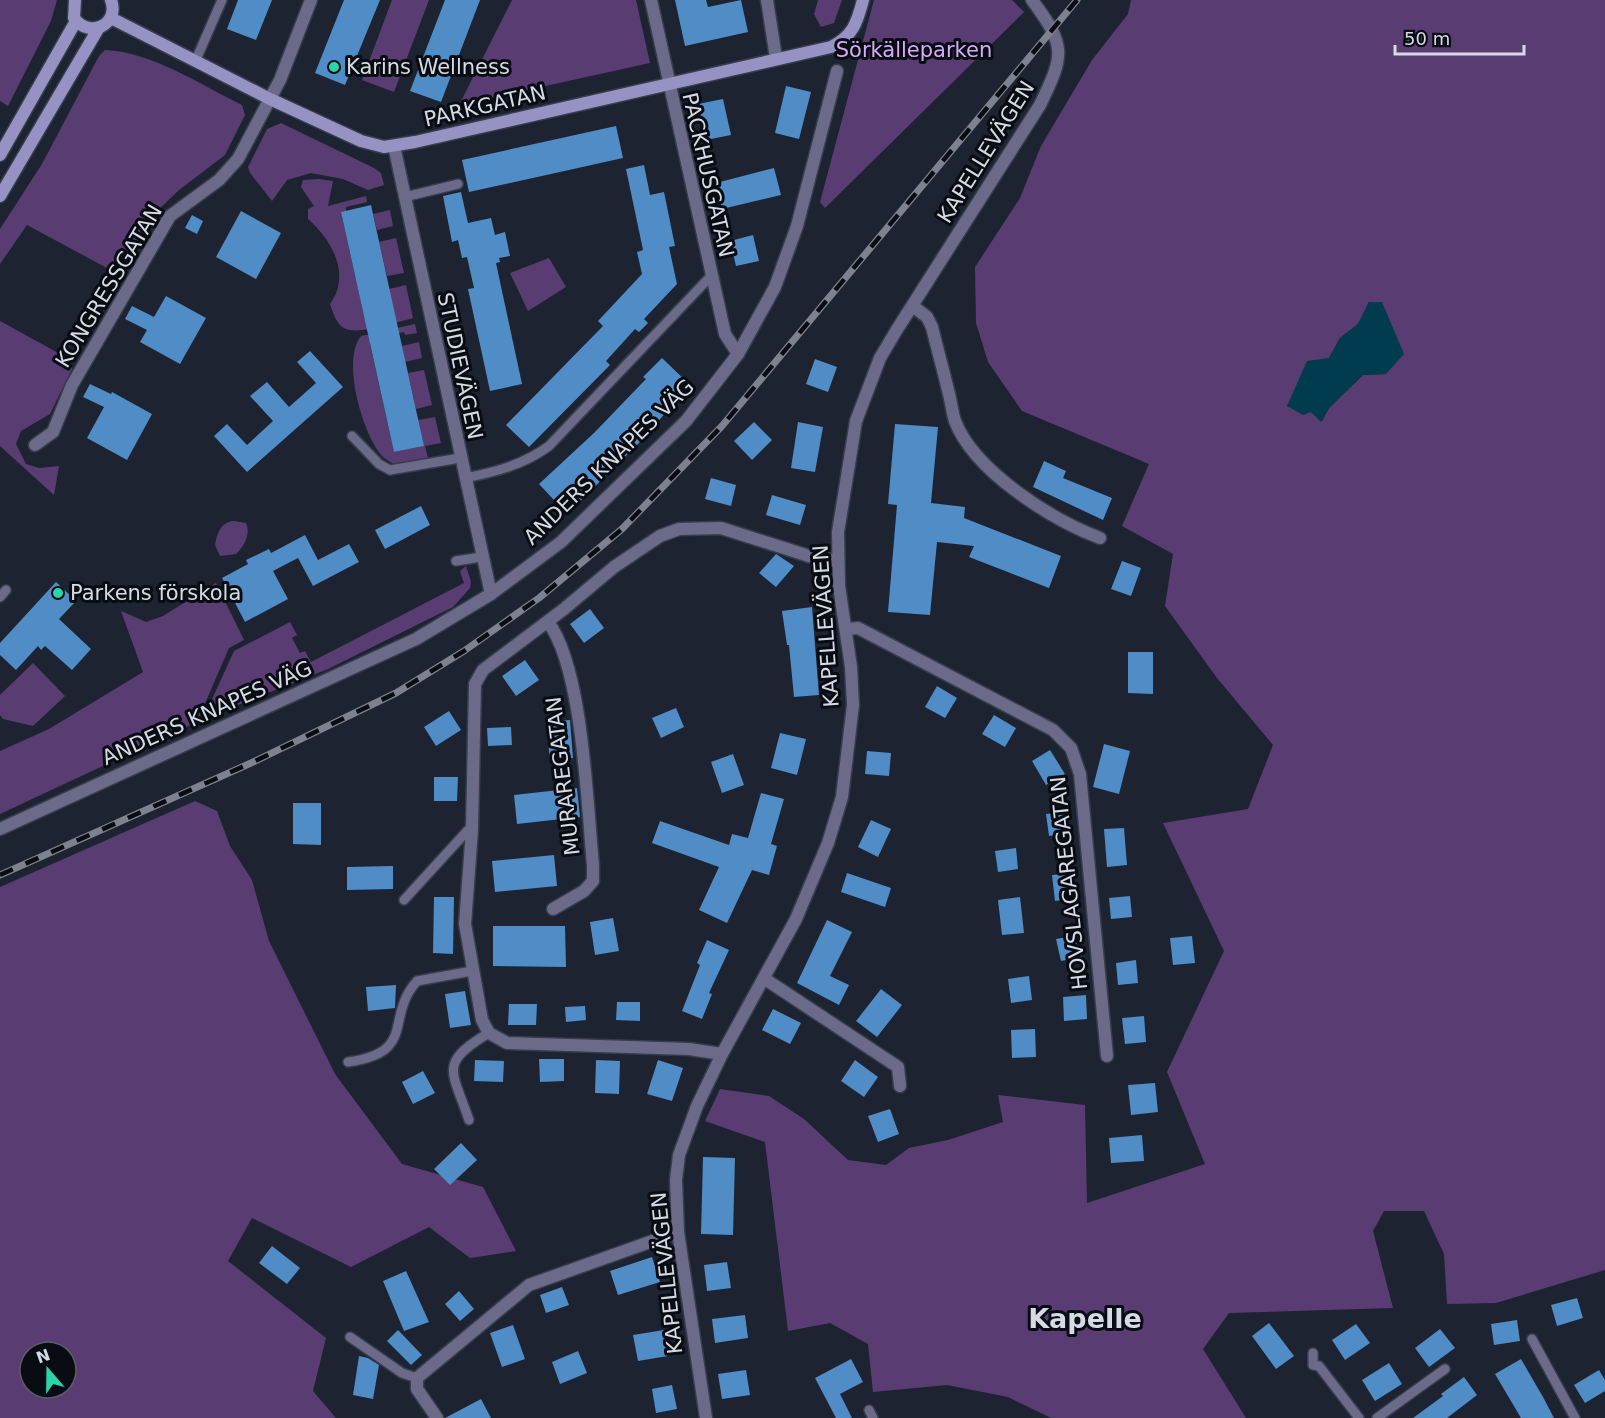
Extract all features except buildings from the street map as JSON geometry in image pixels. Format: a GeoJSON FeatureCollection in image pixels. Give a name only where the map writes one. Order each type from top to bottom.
{"type":"FeatureCollection","features":[{"type":"Feature","properties":{"kind":"street"},"geometry":{"type":"LineString","coordinates":[[75,0],[72,11],[76,21],[85,28],[98,29]]}},
{"type":"Feature","properties":{"kind":"street"},"geometry":{"type":"LineString","coordinates":[[0,196],[98,29],[111,18],[113,8],[111,0]]}},
{"type":"Feature","properties":{"kind":"street","name":"KONGRESSGATAN"},"geometry":{"type":"LineString","coordinates":[[36,445],[53,432],[72,385],[164,224],[176,210],[230,170],[238,159],[270,99],[311,0]]}},
{"type":"Feature","properties":{"kind":"street","name":"PACKHUSGATAN"},"geometry":{"type":"LineString","coordinates":[[651,0],[725,334],[738,354]]}},
{"type":"Feature","properties":{"kind":"street"},"geometry":{"type":"LineString","coordinates":[[767,0],[776,58]]}},
{"type":"Feature","properties":{"kind":"street","name":"PARKGATAN"},"geometry":{"type":"LineString","coordinates":[[111,18],[270,99],[368,144],[394,146],[831,47],[846,40],[855,28],[863,0]]}},
{"type":"Feature","properties":{"kind":"street","name":"KAPELLEVÄGEN"},"geometry":{"type":"LineString","coordinates":[[706,1418],[678,1232],[676,1180],[679,1155],[697,1106],[722,1054],[765,979],[828,843],[842,797],[852,705],[846,629],[837,561],[838,532],[856,421],[880,358],[1040,105],[1055,74],[1059,50],[1056,34],[1032,0]]}},
{"type":"Feature","properties":{"kind":"street"},"geometry":{"type":"LineString","coordinates":[[0,155],[76,21]]}},
{"type":"Feature","properties":{"kind":"street","name":"ANDERS KNAPES VÄG"},"geometry":{"type":"LineString","coordinates":[[0,829],[188,741],[382,657],[448,622],[491,594],[561,542],[686,421],[738,354],[775,287],[797,226],[837,70]]}},
{"type":"Feature","properties":{"kind":"street","name":"STUDIEVÄGEN"},"geometry":{"type":"LineString","coordinates":[[394,146],[491,594]]}},
{"type":"Feature","properties":{"kind":"street"},"geometry":{"type":"LineString","coordinates":[[913,306],[927,317],[932,327],[955,420],[964,440],[984,461],[1035,505],[1067,525],[1100,538]]}},
{"type":"Feature","properties":{"kind":"street"},"geometry":{"type":"LineString","coordinates":[[722,1054],[706,1050],[652,1047],[518,1044],[507,1043],[489,1033],[482,1020],[465,924],[472,830],[475,684],[483,670],[548,622],[614,567],[660,536],[679,529],[721,528],[809,556],[837,561]]}},
{"type":"Feature","properties":{"kind":"street","name":"MURAREGATAN"},"geometry":{"type":"LineString","coordinates":[[548,622],[560,644],[575,696],[593,865],[593,881],[584,891],[553,909]]}},
{"type":"Feature","properties":{"kind":"street","name":"HOVSLAGAREGATAN"},"geometry":{"type":"LineString","coordinates":[[846,629],[858,628],[1053,730],[1071,748],[1080,774],[1107,1056]]}},
{"type":"Feature","properties":{"kind":"street"},"geometry":{"type":"LineString","coordinates":[[765,979],[898,1067],[900,1086]]}},
{"type":"Feature","properties":{"kind":"street"},"geometry":{"type":"LineString","coordinates":[[437,1418],[417,1389],[417,1378],[529,1285],[678,1232]]}},
{"type":"Feature","properties":{"kind":"lane"},"geometry":{"type":"LineString","coordinates":[[195,62],[222,0]]}},
{"type":"Feature","properties":{"kind":"lane"},"geometry":{"type":"LineString","coordinates":[[404,197],[458,184]]}},
{"type":"Feature","properties":{"kind":"lane"},"geometry":{"type":"LineString","coordinates":[[465,478],[517,465],[549,446],[709,278]]}},
{"type":"Feature","properties":{"kind":"lane"},"geometry":{"type":"LineString","coordinates":[[352,436],[379,464],[390,470],[460,458]]}},
{"type":"Feature","properties":{"kind":"lane"},"geometry":{"type":"LineString","coordinates":[[456,561],[482,557]]}},
{"type":"Feature","properties":{"kind":"lane"},"geometry":{"type":"LineString","coordinates":[[404,900],[468,830],[472,830]]}},
{"type":"Feature","properties":{"kind":"lane"},"geometry":{"type":"LineString","coordinates":[[348,1062],[371,1059],[384,1052],[391,1044],[401,1021],[405,998],[417,981],[472,971]]}},
{"type":"Feature","properties":{"kind":"lane"},"geometry":{"type":"LineString","coordinates":[[469,1120],[453,1072],[453,1063],[462,1048],[489,1033]]}},
{"type":"Feature","properties":{"kind":"lane"},"geometry":{"type":"LineString","coordinates":[[350,1337],[402,1373],[417,1378]]}},
{"type":"Feature","properties":{"kind":"lane"},"geometry":{"type":"LineString","coordinates":[[1532,1339],[1575,1418]]}},
{"type":"Feature","properties":{"kind":"lane"},"geometry":{"type":"LineString","coordinates":[[1313,1353],[1313,1365],[1319,1366],[1359,1418]]}},
{"type":"Feature","properties":{"kind":"lane"},"geometry":{"type":"LineString","coordinates":[[1377,1418],[1445,1369]]}},
{"type":"Feature","properties":{"kind":"green space"},"geometry":{"type":"Polygon","coordinates":[[[0,0],[57,0],[51,21],[8,106],[0,101],[0,0]]]}},
{"type":"Feature","properties":{"kind":"green space"},"geometry":{"type":"Polygon","coordinates":[[[392,0],[429,0],[394,92],[362,80],[392,0]]]}},
{"type":"Feature","properties":{"kind":"green space"},"geometry":{"type":"Polygon","coordinates":[[[512,0],[636,0],[650,63],[459,105],[512,0]]]}},
{"type":"Feature","properties":{"kind":"green space"},"geometry":{"type":"Polygon","coordinates":[[[818,0],[842,0],[834,23],[821,27],[814,14],[818,0]]]}},
{"type":"Feature","properties":{"kind":"green space","name":"Sörkälleparken"},"geometry":{"type":"Polygon","coordinates":[[[874,0],[1012,0],[1024,12],[825,208],[820,202],[874,0]]]}},
{"type":"Feature","properties":{"kind":"green space"},"geometry":{"type":"Polygon","coordinates":[[[1131,0],[1605,0],[1605,1270],[1496,1303],[1447,1304],[1444,1254],[1424,1211],[1384,1211],[1373,1231],[1393,1308],[1229,1313],[1203,1349],[1246,1418],[1051,1418],[1008,1397],[947,1385],[873,1392],[868,1344],[830,1323],[788,1331],[765,1142],[705,1121],[720,1089],[769,1096],[804,1119],[848,1160],[886,1165],[909,1148],[948,1140],[1003,1122],[998,1095],[1085,1105],[1087,1203],[1205,1164],[1167,1072],[1224,951],[1163,823],[1248,809],[1273,745],[1217,678],[1165,606],[1173,554],[1122,526],[1149,464],[1022,411],[988,362],[976,323],[975,267],[1020,198],[1041,146],[1092,60],[1128,14],[1131,0]],[[1369,302],[1358,324],[1340,338],[1329,358],[1297,388],[1287,406],[1311,412],[1322,421],[1329,408],[1363,375],[1386,374],[1369,302]]]}},
{"type":"Feature","properties":{"kind":"green space"},"geometry":{"type":"Polygon","coordinates":[[[105,50],[140,57],[176,71],[242,105],[245,115],[225,155],[179,190],[156,212],[120,275],[27,225],[0,264],[0,229],[42,164],[99,56],[105,50]]]}},
{"type":"Feature","properties":{"kind":"green space"},"geometry":{"type":"Polygon","coordinates":[[[281,123],[374,168],[381,173],[384,185],[368,190],[343,179],[311,173],[287,180],[272,201],[250,173],[248,167],[267,129],[281,123]]]}},
{"type":"Feature","properties":{"kind":"green space"},"geometry":{"type":"Polygon","coordinates":[[[303,180],[333,181],[328,206],[366,196],[367,202],[346,207],[346,211],[341,212],[365,320],[389,289],[406,285],[413,318],[377,328],[358,330],[344,328],[337,321],[330,304],[336,293],[339,269],[331,247],[308,219],[308,209],[314,206],[301,187],[303,180]]]}},
{"type":"Feature","properties":{"kind":"green space"},"geometry":{"type":"Polygon","coordinates":[[[390,210],[393,226],[377,230],[373,214],[390,210]]]}},
{"type":"Feature","properties":{"kind":"green space"},"geometry":{"type":"Polygon","coordinates":[[[396,238],[404,273],[387,276],[379,242],[396,238]]]}},
{"type":"Feature","properties":{"kind":"green space"},"geometry":{"type":"Polygon","coordinates":[[[549,258],[566,287],[528,311],[510,273],[549,258]]]}},
{"type":"Feature","properties":{"kind":"green space"},"geometry":{"type":"Polygon","coordinates":[[[0,321],[71,360],[72,369],[50,414],[21,431],[16,444],[26,464],[39,468],[59,466],[54,495],[0,446],[0,321]]]}},
{"type":"Feature","properties":{"kind":"green space"},"geometry":{"type":"Polygon","coordinates":[[[415,324],[417,333],[405,335],[404,332],[375,339],[370,344],[394,452],[423,446],[418,420],[435,417],[441,443],[425,446],[428,458],[395,465],[383,457],[375,447],[362,416],[354,379],[355,347],[361,336],[415,324]]]}},
{"type":"Feature","properties":{"kind":"green space"},"geometry":{"type":"Polygon","coordinates":[[[419,342],[422,358],[405,362],[402,346],[419,342]]]}},
{"type":"Feature","properties":{"kind":"green space"},"geometry":{"type":"Polygon","coordinates":[[[424,370],[432,405],[416,409],[408,373],[424,370]]]}},
{"type":"Feature","properties":{"kind":"green space"},"geometry":{"type":"Polygon","coordinates":[[[234,521],[246,523],[248,532],[246,540],[236,554],[220,556],[215,545],[218,532],[226,523],[234,521]]]}},
{"type":"Feature","properties":{"kind":"green space"},"geometry":{"type":"Polygon","coordinates":[[[466,566],[471,582],[470,588],[453,607],[328,669],[203,719],[234,651],[290,622],[297,635],[292,638],[300,653],[305,651],[311,662],[464,583],[460,571],[466,566]]]}},
{"type":"Feature","properties":{"kind":"green space"},"geometry":{"type":"Polygon","coordinates":[[[216,583],[244,640],[229,648],[197,722],[0,814],[0,751],[49,729],[143,672],[121,611],[146,622],[163,616],[216,583]]]}},
{"type":"Feature","properties":{"kind":"green space"},"geometry":{"type":"Polygon","coordinates":[[[33,663],[65,696],[33,726],[3,719],[0,715],[0,695],[33,663]]]}},
{"type":"Feature","properties":{"kind":"green space"},"geometry":{"type":"Polygon","coordinates":[[[195,801],[217,811],[230,846],[252,880],[269,941],[335,1074],[402,1164],[483,1187],[516,1251],[470,1258],[429,1227],[351,1267],[252,1218],[228,1261],[326,1338],[313,1391],[336,1418],[0,1418],[0,887],[195,801]]]}},
{"type":"Feature","properties":{"kind":"water"},"geometry":{"type":"Polygon","coordinates":[[[1369,302],[1382,302],[1404,354],[1386,374],[1363,375],[1329,408],[1321,422],[1311,412],[1303,415],[1287,406],[1307,361],[1329,358],[1340,338],[1358,324],[1369,302]]]}},
{"type":"Feature","properties":{"kind":"railway"},"geometry":{"type":"LineString","coordinates":[[0,875],[251,763],[396,693],[464,651],[539,598],[622,529],[722,426],[1077,0]]}},
{"type":"Feature","properties":{"kind":"place","name":"Karins Wellness"},"geometry":{"type":"Point","coordinates":[334,67]}},
{"type":"Feature","properties":{"kind":"place","name":"Parkens förskola"},"geometry":{"type":"Point","coordinates":[58,593]}},
{"type":"Feature","properties":{"kind":"district","name":"Kapelle"},"geometry":{"type":"Point","coordinates":[1085,1319]}}]}
